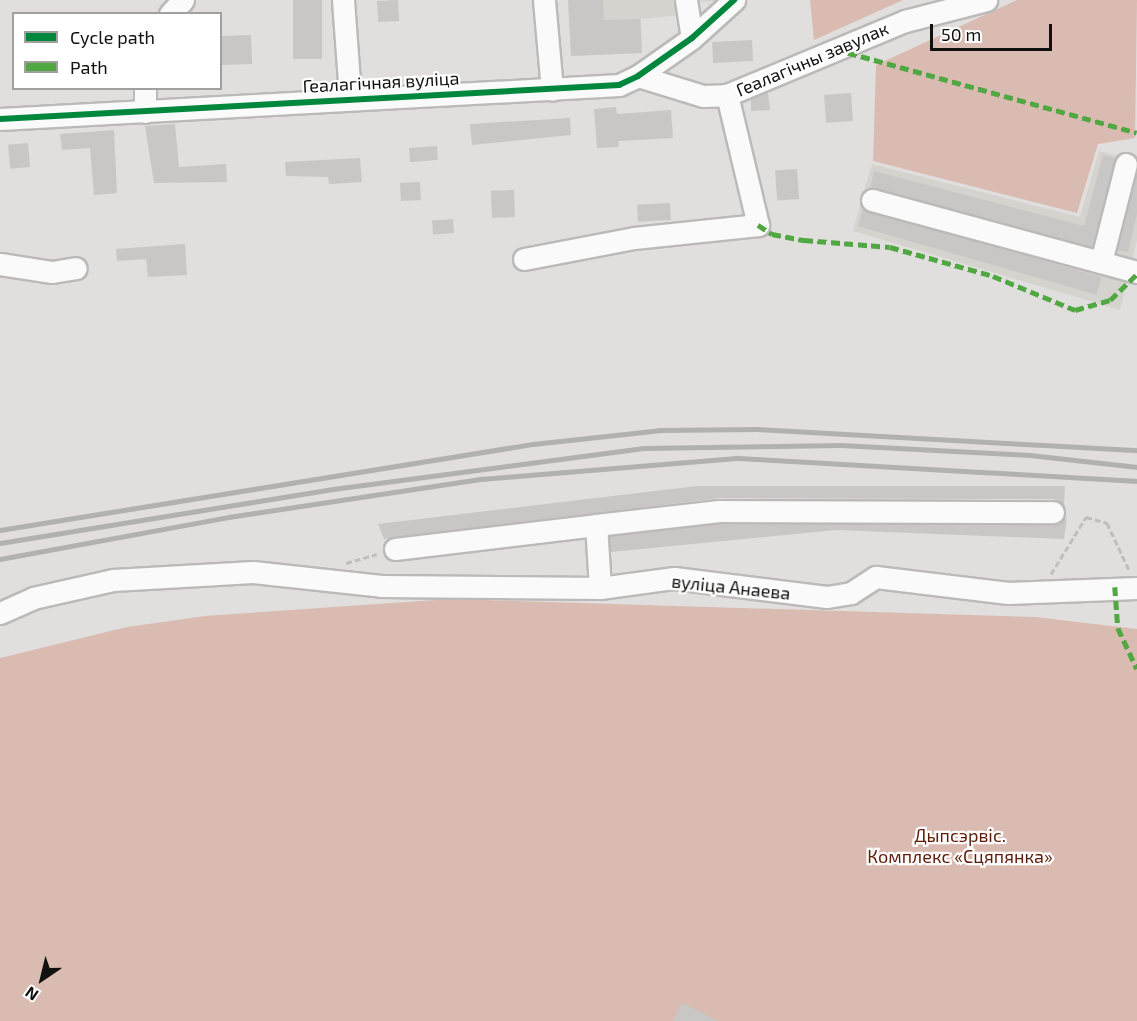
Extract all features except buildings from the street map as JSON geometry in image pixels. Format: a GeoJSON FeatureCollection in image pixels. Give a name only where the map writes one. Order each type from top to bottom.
{"type":"FeatureCollection","features":[{"type":"Feature","properties":{"kind":"street"},"geometry":{"type":"LineString","coordinates":[[172,12],[183,0]]}},
{"type":"Feature","properties":{"kind":"street"},"geometry":{"type":"LineString","coordinates":[[343,0],[350,96]]}},
{"type":"Feature","properties":{"kind":"street"},"geometry":{"type":"LineString","coordinates":[[544,0],[552,90]]}},
{"type":"Feature","properties":{"kind":"street"},"geometry":{"type":"LineString","coordinates":[[686,0],[692,38]]}},
{"type":"Feature","properties":{"kind":"street","name":"Геалагічная вуліца"},"geometry":{"type":"LineString","coordinates":[[0,119],[145,112],[350,96],[552,90],[619,85],[638,76],[692,38],[734,0]]}},
{"type":"Feature","properties":{"kind":"street","name":"Геалагічны завулак"},"geometry":{"type":"LineString","coordinates":[[638,76],[703,96],[728,95],[905,21],[986,0]]}},
{"type":"Feature","properties":{"kind":"street"},"geometry":{"type":"LineString","coordinates":[[145,90],[145,112]]}},
{"type":"Feature","properties":{"kind":"street"},"geometry":{"type":"LineString","coordinates":[[524,259],[634,238],[758,225],[728,95]]}},
{"type":"Feature","properties":{"kind":"street"},"geometry":{"type":"LineString","coordinates":[[1101,262],[1126,164]]}},
{"type":"Feature","properties":{"kind":"street"},"geometry":{"type":"LineString","coordinates":[[872,200],[1137,272]]}},
{"type":"Feature","properties":{"kind":"street"},"geometry":{"type":"LineString","coordinates":[[0,264],[52,272],[76,268]]}},
{"type":"Feature","properties":{"kind":"street"},"geometry":{"type":"LineString","coordinates":[[395,549],[719,511],[1053,512]]}},
{"type":"Feature","properties":{"kind":"street"},"geometry":{"type":"LineString","coordinates":[[596,525],[600,588]]}},
{"type":"Feature","properties":{"kind":"street","name":"вуліца Анаева"},"geometry":{"type":"LineString","coordinates":[[0,613],[33,598],[113,580],[253,572],[381,586],[600,588],[674,578],[826,597],[851,593],[876,578],[889,577],[949,589],[1041,591],[1134,583]]}},
{"type":"Feature","properties":{"kind":"path"},"geometry":{"type":"LineString","coordinates":[[1041,591],[1086,517],[1107,523],[1134,583]]}},
{"type":"Feature","properties":{"kind":"shaded area"},"geometry":{"type":"Polygon","coordinates":[[[568,0],[715,1],[698,2],[697,9],[681,15],[641,19],[642,53],[571,56],[568,0]]]}},
{"type":"Feature","properties":{"kind":"shaded area"},"geometry":{"type":"Polygon","coordinates":[[[1099,151],[1137,160],[1137,240],[1120,310],[853,231],[872,164],[1080,217],[1099,151]]]}},
{"type":"Feature","properties":{"kind":"green space"},"geometry":{"type":"Polygon","coordinates":[[[810,0],[903,0],[814,40],[810,0]]]}},
{"type":"Feature","properties":{"kind":"green space"},"geometry":{"type":"Polygon","coordinates":[[[1017,0],[1137,0],[1135,138],[1098,144],[1077,213],[873,161],[876,65],[1017,0]]]}},
{"type":"Feature","properties":{"kind":"green space","name":"Дыпсэрвіс. Комплекс «Сцяпянка»"},"geometry":{"type":"Polygon","coordinates":[[[450,599],[1035,617],[1137,629],[1137,1021],[0,1021],[0,658],[127,627],[205,616],[450,599]]]}},
{"type":"Feature","properties":{"kind":"railway"},"geometry":{"type":"LineString","coordinates":[[0,530],[533,444],[661,430],[757,429],[1137,450]]}},
{"type":"Feature","properties":{"kind":"railway"},"geometry":{"type":"LineString","coordinates":[[0,543],[333,489],[645,448],[841,445],[1030,455],[1137,467]]}},
{"type":"Feature","properties":{"kind":"railway"},"geometry":{"type":"LineString","coordinates":[[0,559],[229,517],[481,479],[739,458],[1137,481]]}},
{"type":"Feature","properties":{"kind":"marked path"},"geometry":{"type":"LineString","coordinates":[[835,49],[1137,133]]}},
{"type":"Feature","properties":{"kind":"marked path"},"geometry":{"type":"LineString","coordinates":[[758,225],[772,234],[804,240],[890,247],[993,276],[1075,310],[1110,300],[1137,274]]}},
{"type":"Feature","properties":{"kind":"marked path"},"geometry":{"type":"LineString","coordinates":[[1115,587],[1118,628],[1137,669]]}},
{"type":"Feature","properties":{"kind":"cycle path"},"geometry":{"type":"LineString","coordinates":[[0,119],[619,85],[638,76],[692,38],[734,0]]}}]}
